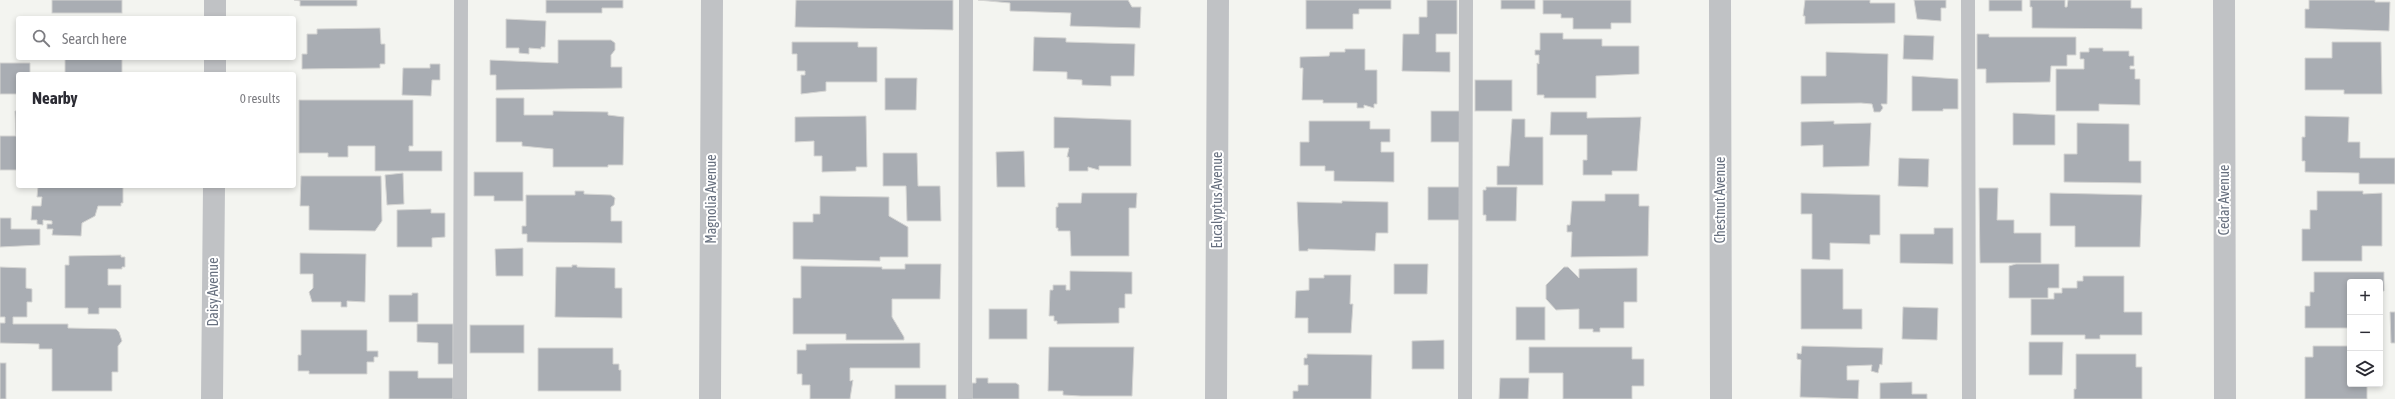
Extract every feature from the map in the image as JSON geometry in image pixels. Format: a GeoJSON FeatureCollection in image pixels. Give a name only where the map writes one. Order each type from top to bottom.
{"type":"FeatureCollection","features":[{"type":"Feature","properties":{"kind":"street"},"geometry":{"type":"LineString","coordinates":[[215,0],[215,16]]}},
{"type":"Feature","properties":{"kind":"street","name":"Magnolia Avenue"},"geometry":{"type":"LineString","coordinates":[[710,399],[712,0]]}},
{"type":"Feature","properties":{"kind":"street","name":"Eucalyptus Avenue"},"geometry":{"type":"LineString","coordinates":[[1216,399],[1218,0]]}},
{"type":"Feature","properties":{"kind":"street","name":"Chestnut Avenue"},"geometry":{"type":"LineString","coordinates":[[1720,0],[1721,399]]}},
{"type":"Feature","properties":{"kind":"street","name":"Cedar Avenue"},"geometry":{"type":"LineString","coordinates":[[2224,0],[2225,399]]}},
{"type":"Feature","properties":{"kind":"street"},"geometry":{"type":"LineString","coordinates":[[215,60],[215,72]]}},
{"type":"Feature","properties":{"kind":"street","name":"Daisy Avenue"},"geometry":{"type":"LineString","coordinates":[[212,399],[214,188]]}},
{"type":"Feature","properties":{"kind":"lane"},"geometry":{"type":"LineString","coordinates":[[460,399],[461,0]]}},
{"type":"Feature","properties":{"kind":"lane"},"geometry":{"type":"LineString","coordinates":[[965,399],[966,0]]}},
{"type":"Feature","properties":{"kind":"lane"},"geometry":{"type":"LineString","coordinates":[[1465,399],[1466,0]]}},
{"type":"Feature","properties":{"kind":"lane"},"geometry":{"type":"LineString","coordinates":[[1968,0],[1969,399]]}},
{"type":"Feature","properties":{"kind":"building"},"geometry":{"type":"Polygon","coordinates":[[[52,0],[122,0],[122,13],[52,13],[52,0]]]}},
{"type":"Feature","properties":{"kind":"building"},"geometry":{"type":"Polygon","coordinates":[[[294,0],[357,0],[357,6],[300,6],[300,1],[294,0]]]}},
{"type":"Feature","properties":{"kind":"building"},"geometry":{"type":"Polygon","coordinates":[[[546,0],[623,0],[623,8],[602,8],[602,13],[546,13],[546,0]]]}},
{"type":"Feature","properties":{"kind":"building"},"geometry":{"type":"Polygon","coordinates":[[[796,0],[953,0],[953,30],[795,27],[796,0]]]}},
{"type":"Feature","properties":{"kind":"building"},"geometry":{"type":"Polygon","coordinates":[[[978,0],[1128,0],[1132,7],[1141,7],[1140,28],[1070,26],[1071,13],[1010,11],[1010,3],[978,0]]]}},
{"type":"Feature","properties":{"kind":"building"},"geometry":{"type":"Polygon","coordinates":[[[1306,0],[1391,0],[1391,9],[1359,9],[1359,14],[1353,14],[1353,29],[1306,29],[1306,0]]]}},
{"type":"Feature","properties":{"kind":"building"},"geometry":{"type":"Polygon","coordinates":[[[1427,0],[1457,0],[1457,34],[1436,34],[1436,52],[1450,52],[1450,72],[1402,71],[1403,34],[1419,34],[1419,17],[1427,17],[1427,0]]]}},
{"type":"Feature","properties":{"kind":"building"},"geometry":{"type":"Polygon","coordinates":[[[1501,0],[1535,0],[1535,9],[1501,9],[1501,0]]]}},
{"type":"Feature","properties":{"kind":"building"},"geometry":{"type":"Polygon","coordinates":[[[1543,0],[1631,0],[1631,23],[1611,23],[1611,29],[1573,29],[1573,18],[1561,18],[1561,14],[1543,14],[1543,0]]]}},
{"type":"Feature","properties":{"kind":"building"},"geometry":{"type":"Polygon","coordinates":[[[1805,0],[1870,0],[1870,3],[1895,3],[1895,23],[1805,24],[1805,16],[1803,16],[1805,0]]]}},
{"type":"Feature","properties":{"kind":"building"},"geometry":{"type":"Polygon","coordinates":[[[1914,0],[1946,0],[1946,8],[1941,8],[1941,21],[1917,19],[1914,0]]]}},
{"type":"Feature","properties":{"kind":"building"},"geometry":{"type":"Polygon","coordinates":[[[1989,0],[2022,0],[2022,11],[1989,11],[1989,0]]]}},
{"type":"Feature","properties":{"kind":"building"},"geometry":{"type":"Polygon","coordinates":[[[2030,0],[2065,0],[2065,7],[2067,7],[2068,0],[2131,0],[2131,8],[2142,8],[2142,29],[2032,28],[2032,7],[2030,7],[2030,0]]]}},
{"type":"Feature","properties":{"kind":"building"},"geometry":{"type":"Polygon","coordinates":[[[2309,0],[2375,0],[2375,2],[2390,2],[2389,31],[2305,28],[2305,9],[2309,9],[2309,0]]]}},
{"type":"Feature","properties":{"kind":"building"},"geometry":{"type":"Polygon","coordinates":[[[506,19],[546,21],[545,47],[541,47],[541,49],[529,48],[529,54],[519,53],[519,48],[506,48],[506,19]]]}},
{"type":"Feature","properties":{"kind":"building"},"geometry":{"type":"Polygon","coordinates":[[[380,28],[381,44],[385,44],[385,64],[380,64],[380,68],[302,69],[302,54],[307,54],[307,34],[317,34],[317,29],[380,28]]]}},
{"type":"Feature","properties":{"kind":"building"},"geometry":{"type":"Polygon","coordinates":[[[1540,33],[1563,33],[1563,39],[1602,39],[1602,46],[1639,46],[1639,74],[1596,76],[1596,98],[1544,98],[1544,95],[1537,95],[1537,63],[1539,64],[1539,55],[1535,55],[1535,50],[1540,50],[1540,33]]]}},
{"type":"Feature","properties":{"kind":"building"},"geometry":{"type":"Polygon","coordinates":[[[1977,34],[1989,34],[1989,37],[2076,37],[2076,55],[2067,55],[2067,66],[2051,66],[2050,82],[1986,83],[1986,69],[1977,69],[1977,34]]]}},
{"type":"Feature","properties":{"kind":"building"},"geometry":{"type":"Polygon","coordinates":[[[1904,35],[1934,36],[1933,60],[1903,59],[1904,35]]]}},
{"type":"Feature","properties":{"kind":"building"},"geometry":{"type":"Polygon","coordinates":[[[1034,37],[1066,38],[1066,42],[1135,44],[1134,76],[1111,76],[1111,86],[1082,85],[1082,80],[1067,79],[1067,72],[1033,71],[1034,37]]]}},
{"type":"Feature","properties":{"kind":"building"},"geometry":{"type":"Polygon","coordinates":[[[558,40],[611,40],[615,43],[615,50],[611,55],[611,67],[622,67],[622,88],[496,90],[496,75],[490,75],[490,60],[558,63],[558,40]]]}},
{"type":"Feature","properties":{"kind":"building"},"geometry":{"type":"Polygon","coordinates":[[[792,42],[858,42],[858,47],[877,47],[877,82],[826,82],[826,91],[801,94],[801,75],[805,75],[805,71],[797,71],[797,54],[792,54],[792,42]]]}},
{"type":"Feature","properties":{"kind":"building"},"geometry":{"type":"Polygon","coordinates":[[[2332,42],[2381,42],[2382,94],[2344,94],[2344,90],[2305,90],[2305,58],[2332,58],[2332,42]]]}},
{"type":"Feature","properties":{"kind":"building"},"geometry":{"type":"Polygon","coordinates":[[[2089,48],[2103,48],[2103,51],[2129,51],[2129,56],[2134,56],[2134,66],[2130,66],[2130,69],[2135,69],[2135,79],[2140,79],[2140,105],[2099,104],[2099,111],[2056,111],[2056,69],[2084,69],[2084,59],[2080,59],[2080,52],[2089,52],[2089,48]]]}},
{"type":"Feature","properties":{"kind":"building"},"geometry":{"type":"Polygon","coordinates":[[[1345,49],[1365,49],[1365,70],[1377,70],[1377,104],[1374,104],[1374,108],[1364,105],[1364,108],[1357,108],[1357,103],[1323,103],[1323,100],[1302,100],[1303,68],[1300,68],[1300,57],[1329,56],[1330,52],[1345,52],[1345,49]]]}},
{"type":"Feature","properties":{"kind":"building"},"geometry":{"type":"Polygon","coordinates":[[[1826,52],[1888,54],[1887,104],[1881,104],[1883,108],[1880,112],[1874,112],[1872,104],[1801,104],[1801,76],[1826,76],[1826,52]]]}},
{"type":"Feature","properties":{"kind":"building"},"geometry":{"type":"Polygon","coordinates":[[[65,60],[122,60],[122,72],[65,72],[65,60]]]}},
{"type":"Feature","properties":{"kind":"building"},"geometry":{"type":"Polygon","coordinates":[[[0,63],[30,63],[30,72],[16,72],[16,94],[0,94],[0,63]]]}},
{"type":"Feature","properties":{"kind":"building"},"geometry":{"type":"Polygon","coordinates":[[[430,64],[440,64],[440,80],[432,80],[431,96],[402,95],[403,68],[430,68],[430,64]]]}},
{"type":"Feature","properties":{"kind":"building"},"geometry":{"type":"Polygon","coordinates":[[[1912,76],[1958,79],[1958,109],[1943,109],[1943,111],[1912,111],[1912,76]]]}},
{"type":"Feature","properties":{"kind":"building"},"geometry":{"type":"Polygon","coordinates":[[[885,78],[917,78],[916,110],[885,110],[885,78]]]}},
{"type":"Feature","properties":{"kind":"building"},"geometry":{"type":"Polygon","coordinates":[[[1475,80],[1512,80],[1512,111],[1475,111],[1475,80]]]}},
{"type":"Feature","properties":{"kind":"building"},"geometry":{"type":"Polygon","coordinates":[[[496,98],[524,98],[524,115],[553,115],[553,111],[608,112],[608,115],[624,117],[623,165],[608,165],[608,167],[553,167],[553,149],[522,146],[522,142],[496,142],[496,98]]]}},
{"type":"Feature","properties":{"kind":"building"},"geometry":{"type":"Polygon","coordinates":[[[299,100],[413,100],[413,146],[409,146],[409,151],[442,151],[442,171],[375,171],[375,146],[348,146],[348,157],[328,157],[328,153],[299,153],[299,100]]]}},
{"type":"Feature","properties":{"kind":"building"},"geometry":{"type":"Polygon","coordinates":[[[15,111],[16,111],[16,136],[15,111]]]}},
{"type":"Feature","properties":{"kind":"building"},"geometry":{"type":"Polygon","coordinates":[[[1431,111],[1460,111],[1460,142],[1431,142],[1431,111]]]}},
{"type":"Feature","properties":{"kind":"building"},"geometry":{"type":"Polygon","coordinates":[[[1551,112],[1587,112],[1587,118],[1641,117],[1637,171],[1612,171],[1612,175],[1583,175],[1583,160],[1587,160],[1587,135],[1550,135],[1551,112]]]}},
{"type":"Feature","properties":{"kind":"building"},"geometry":{"type":"Polygon","coordinates":[[[2013,113],[2055,115],[2055,145],[2013,145],[2013,113]]]}},
{"type":"Feature","properties":{"kind":"building"},"geometry":{"type":"Polygon","coordinates":[[[866,116],[867,167],[856,167],[856,171],[822,172],[822,156],[814,156],[814,141],[795,142],[795,117],[866,116]]]}},
{"type":"Feature","properties":{"kind":"building"},"geometry":{"type":"Polygon","coordinates":[[[2305,116],[2349,117],[2348,142],[2360,142],[2360,158],[2395,158],[2395,184],[2359,184],[2359,173],[2305,172],[2305,161],[2302,161],[2302,137],[2305,137],[2305,116]]]}},
{"type":"Feature","properties":{"kind":"building"},"geometry":{"type":"Polygon","coordinates":[[[1054,117],[1131,120],[1131,166],[1099,166],[1099,170],[1088,167],[1088,171],[1069,171],[1069,157],[1067,157],[1069,148],[1054,148],[1054,117]]]}},
{"type":"Feature","properties":{"kind":"building"},"geometry":{"type":"Polygon","coordinates":[[[1512,119],[1525,119],[1525,137],[1543,137],[1543,185],[1497,185],[1497,166],[1509,166],[1512,119]]]}},
{"type":"Feature","properties":{"kind":"building"},"geometry":{"type":"Polygon","coordinates":[[[1309,121],[1370,121],[1370,129],[1390,129],[1390,142],[1381,142],[1381,152],[1394,152],[1394,182],[1334,181],[1334,171],[1325,171],[1325,166],[1300,166],[1300,142],[1309,142],[1309,121]]]}},
{"type":"Feature","properties":{"kind":"building"},"geometry":{"type":"Polygon","coordinates":[[[1834,121],[1834,124],[1871,123],[1869,166],[1823,167],[1823,145],[1801,146],[1801,122],[1834,121]]]}},
{"type":"Feature","properties":{"kind":"building"},"geometry":{"type":"Polygon","coordinates":[[[2077,123],[2129,124],[2129,161],[2141,161],[2141,183],[2064,182],[2064,154],[2077,154],[2077,123]]]}},
{"type":"Feature","properties":{"kind":"building"},"geometry":{"type":"Polygon","coordinates":[[[0,136],[16,136],[16,170],[0,170],[0,136]]]}},
{"type":"Feature","properties":{"kind":"building"},"geometry":{"type":"Polygon","coordinates":[[[1024,151],[1025,187],[997,187],[996,152],[1024,151]]]}},
{"type":"Feature","properties":{"kind":"building"},"geometry":{"type":"Polygon","coordinates":[[[883,153],[917,153],[918,186],[940,186],[941,221],[907,221],[906,186],[883,186],[883,153]]]}},
{"type":"Feature","properties":{"kind":"building"},"geometry":{"type":"Polygon","coordinates":[[[1899,158],[1929,159],[1928,187],[1898,186],[1899,158]]]}},
{"type":"Feature","properties":{"kind":"building"},"geometry":{"type":"Polygon","coordinates":[[[474,172],[523,172],[523,201],[494,201],[494,196],[474,196],[474,172]]]}},
{"type":"Feature","properties":{"kind":"building"},"geometry":{"type":"Polygon","coordinates":[[[403,173],[404,204],[387,205],[385,175],[403,173]]]}},
{"type":"Feature","properties":{"kind":"building"},"geometry":{"type":"Polygon","coordinates":[[[301,176],[381,176],[382,221],[375,231],[309,230],[309,206],[300,206],[301,176]]]}},
{"type":"Feature","properties":{"kind":"building"},"geometry":{"type":"Polygon","coordinates":[[[1428,187],[1461,187],[1460,220],[1428,220],[1428,187]]]}},
{"type":"Feature","properties":{"kind":"building"},"geometry":{"type":"Polygon","coordinates":[[[1486,187],[1517,187],[1516,221],[1486,221],[1486,215],[1483,215],[1483,190],[1486,190],[1486,187]]]}},
{"type":"Feature","properties":{"kind":"building"},"geometry":{"type":"Polygon","coordinates":[[[38,188],[123,188],[123,203],[121,203],[121,206],[98,206],[95,216],[82,223],[81,236],[52,235],[53,229],[47,229],[47,224],[52,224],[52,221],[43,220],[43,225],[37,224],[37,220],[31,220],[32,206],[41,206],[42,197],[37,197],[38,188]]]}},
{"type":"Feature","properties":{"kind":"building"},"geometry":{"type":"Polygon","coordinates":[[[1979,188],[1998,188],[1997,220],[2014,220],[2014,233],[2041,233],[2041,263],[1980,263],[1979,188]]]}},
{"type":"Feature","properties":{"kind":"building"},"geometry":{"type":"Polygon","coordinates":[[[575,191],[584,191],[584,194],[611,195],[615,198],[614,205],[611,207],[611,221],[622,221],[622,243],[527,242],[527,234],[522,234],[522,226],[526,226],[526,195],[575,195],[575,191]]]}},
{"type":"Feature","properties":{"kind":"building"},"geometry":{"type":"Polygon","coordinates":[[[2317,191],[2363,191],[2363,194],[2382,193],[2382,246],[2362,246],[2362,261],[2302,261],[2302,229],[2310,229],[2310,210],[2317,210],[2317,191]]]}},
{"type":"Feature","properties":{"kind":"building"},"geometry":{"type":"Polygon","coordinates":[[[1082,193],[1137,193],[1136,208],[1129,208],[1129,256],[1071,256],[1070,231],[1058,231],[1058,228],[1056,228],[1056,207],[1058,207],[1058,203],[1081,203],[1082,193]]]}},
{"type":"Feature","properties":{"kind":"building"},"geometry":{"type":"Polygon","coordinates":[[[1801,193],[1880,195],[1880,235],[1870,235],[1870,244],[1830,243],[1830,260],[1812,259],[1812,214],[1801,214],[1801,193]]]}},
{"type":"Feature","properties":{"kind":"building"},"geometry":{"type":"Polygon","coordinates":[[[2050,193],[2142,195],[2140,247],[2075,247],[2075,226],[2050,226],[2050,193]]]}},
{"type":"Feature","properties":{"kind":"building"},"geometry":{"type":"Polygon","coordinates":[[[1605,194],[1639,194],[1639,206],[1649,206],[1648,256],[1571,257],[1572,232],[1567,232],[1567,225],[1570,225],[1572,201],[1605,201],[1605,194]]]}},
{"type":"Feature","properties":{"kind":"building"},"geometry":{"type":"Polygon","coordinates":[[[820,196],[889,197],[889,216],[908,227],[908,257],[880,257],[880,261],[793,259],[793,222],[813,222],[813,214],[820,214],[820,196]]]}},
{"type":"Feature","properties":{"kind":"building"},"geometry":{"type":"Polygon","coordinates":[[[1342,201],[1388,202],[1388,233],[1376,233],[1375,251],[1308,249],[1308,251],[1299,251],[1297,202],[1342,203],[1342,201]]]}},
{"type":"Feature","properties":{"kind":"building"},"geometry":{"type":"Polygon","coordinates":[[[431,209],[431,213],[445,213],[445,237],[432,238],[432,247],[397,247],[397,210],[431,209]]]}},
{"type":"Feature","properties":{"kind":"building"},"geometry":{"type":"Polygon","coordinates":[[[0,218],[11,218],[11,229],[40,229],[40,245],[0,247],[0,218]]]}},
{"type":"Feature","properties":{"kind":"building"},"geometry":{"type":"Polygon","coordinates":[[[1934,228],[1953,228],[1953,264],[1900,263],[1900,234],[1934,234],[1934,228]]]}},
{"type":"Feature","properties":{"kind":"building"},"geometry":{"type":"Polygon","coordinates":[[[523,248],[523,276],[496,276],[495,249],[523,248]]]}},
{"type":"Feature","properties":{"kind":"building"},"geometry":{"type":"Polygon","coordinates":[[[300,253],[366,254],[365,302],[347,301],[347,307],[341,307],[341,302],[312,302],[309,292],[313,288],[313,274],[300,274],[300,253]]]}},
{"type":"Feature","properties":{"kind":"building"},"geometry":{"type":"Polygon","coordinates":[[[121,255],[121,257],[125,257],[125,267],[122,267],[122,269],[108,269],[108,285],[121,285],[121,308],[99,308],[99,314],[88,314],[88,308],[65,308],[65,265],[69,265],[69,256],[121,255]]]}},
{"type":"Feature","properties":{"kind":"building"},"geometry":{"type":"Polygon","coordinates":[[[905,264],[941,264],[940,299],[892,299],[892,317],[904,337],[904,340],[846,340],[846,334],[793,334],[793,298],[801,298],[801,266],[882,267],[882,269],[905,269],[905,264]]]}},
{"type":"Feature","properties":{"kind":"building"},"geometry":{"type":"Polygon","coordinates":[[[1394,264],[1428,264],[1427,294],[1394,294],[1394,264]]]}},
{"type":"Feature","properties":{"kind":"building"},"geometry":{"type":"Polygon","coordinates":[[[2016,264],[2059,264],[2059,288],[2048,288],[2048,298],[2009,298],[2009,266],[2016,264]]]}},
{"type":"Feature","properties":{"kind":"building"},"geometry":{"type":"Polygon","coordinates":[[[572,265],[577,265],[577,267],[615,268],[615,288],[622,288],[622,318],[555,317],[556,267],[572,267],[572,265]]]}},
{"type":"Feature","properties":{"kind":"building"},"geometry":{"type":"Polygon","coordinates":[[[0,267],[26,268],[26,288],[32,289],[32,302],[27,302],[27,317],[13,317],[13,324],[68,324],[68,328],[116,329],[119,332],[122,341],[118,346],[118,372],[112,372],[112,391],[52,391],[52,349],[39,349],[39,344],[0,343],[0,323],[5,323],[5,317],[0,317],[0,267]]]}},
{"type":"Feature","properties":{"kind":"building"},"geometry":{"type":"Polygon","coordinates":[[[1564,267],[1568,267],[1579,278],[1579,269],[1637,268],[1637,302],[1624,302],[1624,328],[1600,328],[1600,332],[1593,332],[1593,329],[1579,329],[1579,309],[1556,310],[1546,299],[1546,285],[1564,267]]]}},
{"type":"Feature","properties":{"kind":"building"},"geometry":{"type":"Polygon","coordinates":[[[1801,269],[1843,269],[1843,309],[1862,309],[1862,329],[1801,329],[1801,269]]]}},
{"type":"Feature","properties":{"kind":"building"},"geometry":{"type":"Polygon","coordinates":[[[1070,271],[1132,272],[1132,294],[1125,294],[1125,308],[1119,308],[1119,323],[1057,324],[1057,321],[1054,321],[1054,316],[1049,316],[1050,290],[1053,290],[1053,285],[1066,285],[1066,290],[1070,290],[1070,271]]]}},
{"type":"Feature","properties":{"kind":"building"},"geometry":{"type":"Polygon","coordinates":[[[2314,272],[2384,272],[2384,291],[2383,279],[2347,279],[2347,328],[2305,328],[2305,306],[2310,306],[2310,292],[2314,292],[2314,272]]]}},
{"type":"Feature","properties":{"kind":"building"},"geometry":{"type":"Polygon","coordinates":[[[1324,275],[1351,275],[1350,304],[1353,304],[1351,333],[1308,333],[1308,318],[1295,318],[1296,291],[1309,290],[1309,278],[1324,278],[1324,275]]]}},
{"type":"Feature","properties":{"kind":"building"},"geometry":{"type":"Polygon","coordinates":[[[2083,276],[2124,276],[2124,312],[2142,312],[2142,335],[2100,335],[2100,339],[2085,339],[2085,335],[2031,335],[2031,299],[2054,299],[2054,293],[2062,293],[2062,288],[2077,288],[2077,281],[2083,281],[2083,276]]]}},
{"type":"Feature","properties":{"kind":"building"},"geometry":{"type":"Polygon","coordinates":[[[412,293],[418,293],[418,322],[389,322],[389,295],[412,295],[412,293]]]}},
{"type":"Feature","properties":{"kind":"building"},"geometry":{"type":"Polygon","coordinates":[[[1516,307],[1545,307],[1545,340],[1516,340],[1516,307]]]}},
{"type":"Feature","properties":{"kind":"building"},"geometry":{"type":"Polygon","coordinates":[[[1903,307],[1938,308],[1937,340],[1902,339],[1903,307]]]}},
{"type":"Feature","properties":{"kind":"building"},"geometry":{"type":"Polygon","coordinates":[[[989,309],[1027,309],[1027,339],[989,339],[989,309]]]}},
{"type":"Feature","properties":{"kind":"building"},"geometry":{"type":"Polygon","coordinates":[[[2390,312],[2395,312],[2395,343],[2391,343],[2390,312]]]}},
{"type":"Feature","properties":{"kind":"building"},"geometry":{"type":"Polygon","coordinates":[[[417,324],[453,324],[453,364],[438,364],[438,343],[417,342],[417,324]]]}},
{"type":"Feature","properties":{"kind":"building"},"geometry":{"type":"Polygon","coordinates":[[[470,325],[524,325],[524,353],[470,353],[470,325]]]}},
{"type":"Feature","properties":{"kind":"building"},"geometry":{"type":"Polygon","coordinates":[[[301,330],[367,330],[367,351],[378,351],[378,357],[374,357],[374,362],[367,362],[367,374],[309,374],[309,371],[298,371],[298,355],[301,355],[301,330]]]}},
{"type":"Feature","properties":{"kind":"building"},"geometry":{"type":"Polygon","coordinates":[[[1444,340],[1444,369],[1412,369],[1412,341],[1444,340]]]}},
{"type":"Feature","properties":{"kind":"building"},"geometry":{"type":"Polygon","coordinates":[[[2029,342],[2063,342],[2062,375],[2029,375],[2029,342]]]}},
{"type":"Feature","properties":{"kind":"building"},"geometry":{"type":"Polygon","coordinates":[[[920,343],[920,368],[850,368],[850,381],[853,380],[850,399],[810,399],[810,385],[802,385],[802,374],[797,374],[797,350],[806,350],[806,344],[920,343]]]}},
{"type":"Feature","properties":{"kind":"building"},"geometry":{"type":"Polygon","coordinates":[[[1802,346],[1883,348],[1882,365],[1880,364],[1878,373],[1871,371],[1872,365],[1847,366],[1847,380],[1859,380],[1858,399],[1800,397],[1801,360],[1797,359],[1797,353],[1801,354],[1802,346]]]}},
{"type":"Feature","properties":{"kind":"building"},"geometry":{"type":"Polygon","coordinates":[[[2313,346],[2347,346],[2347,387],[2367,387],[2367,399],[2305,399],[2305,357],[2313,357],[2313,346]]]}},
{"type":"Feature","properties":{"kind":"building"},"geometry":{"type":"Polygon","coordinates":[[[1049,347],[1134,347],[1132,396],[1063,395],[1063,391],[1048,391],[1049,347]]]}},
{"type":"Feature","properties":{"kind":"building"},"geometry":{"type":"Polygon","coordinates":[[[1529,347],[1632,347],[1632,359],[1644,359],[1644,386],[1632,386],[1632,399],[1563,399],[1563,373],[1529,373],[1529,347]]]}},
{"type":"Feature","properties":{"kind":"building"},"geometry":{"type":"Polygon","coordinates":[[[538,348],[613,348],[613,364],[619,364],[619,370],[621,370],[621,391],[538,391],[538,348]]]}},
{"type":"Feature","properties":{"kind":"building"},"geometry":{"type":"Polygon","coordinates":[[[1307,354],[1372,355],[1371,399],[1293,399],[1293,391],[1298,391],[1298,385],[1308,385],[1308,365],[1304,365],[1304,358],[1307,358],[1307,354]]]}},
{"type":"Feature","properties":{"kind":"building"},"geometry":{"type":"Polygon","coordinates":[[[2076,354],[2136,354],[2136,367],[2142,367],[2142,399],[2074,399],[2074,389],[2076,389],[2076,354]]]}},
{"type":"Feature","properties":{"kind":"building"},"geometry":{"type":"Polygon","coordinates":[[[0,363],[6,363],[6,399],[0,399],[0,363]]]}},
{"type":"Feature","properties":{"kind":"building"},"geometry":{"type":"Polygon","coordinates":[[[389,371],[418,371],[418,378],[453,378],[453,399],[389,399],[389,371]]]}},
{"type":"Feature","properties":{"kind":"building"},"geometry":{"type":"Polygon","coordinates":[[[976,378],[988,378],[988,383],[1016,383],[1019,385],[1019,399],[972,399],[972,383],[976,383],[976,378]]]}},
{"type":"Feature","properties":{"kind":"building"},"geometry":{"type":"Polygon","coordinates":[[[1500,378],[1529,378],[1528,399],[1499,399],[1500,378]]]}},
{"type":"Feature","properties":{"kind":"building"},"geometry":{"type":"Polygon","coordinates":[[[1912,382],[1912,394],[1927,394],[1927,399],[1880,399],[1880,383],[1912,382]]]}},
{"type":"Feature","properties":{"kind":"building"},"geometry":{"type":"Polygon","coordinates":[[[895,385],[946,385],[946,399],[895,399],[895,385]]]}}]}
